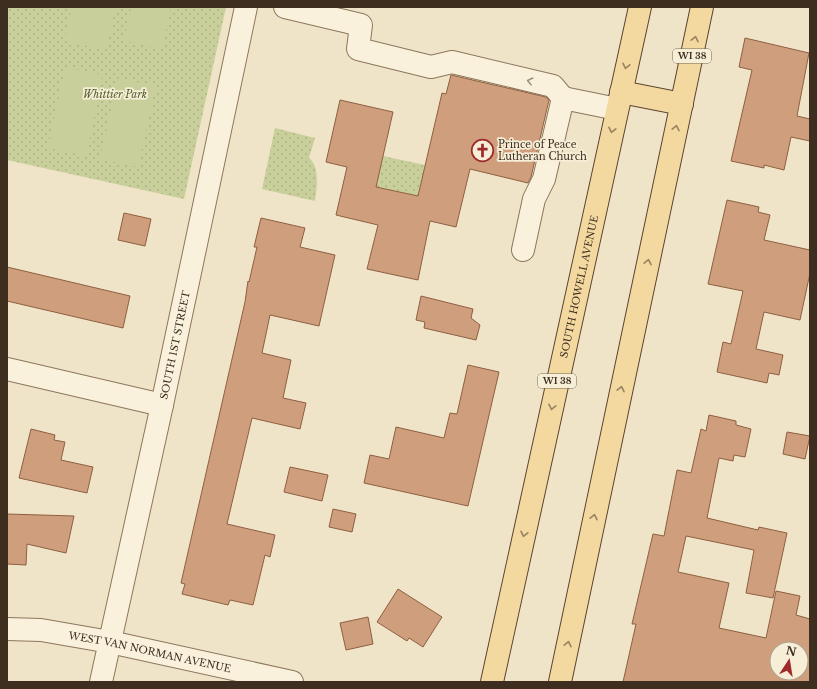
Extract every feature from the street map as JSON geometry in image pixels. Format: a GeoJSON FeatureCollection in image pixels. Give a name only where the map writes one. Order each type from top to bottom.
{"type":"FeatureCollection","features":[{"type":"Feature","properties":{"kind":"main road","name":"SOUTH HOWELL AVENUE"},"geometry":{"type":"LineString","coordinates":[[492,682],[640,7]]}},
{"type":"Feature","properties":{"kind":"main road","name":"WI 38"},"geometry":{"type":"LineString","coordinates":[[560,682],[702,7]]}},
{"type":"Feature","properties":{"kind":"main road"},"geometry":{"type":"LineString","coordinates":[[619,100],[682,104]]}},
{"type":"Feature","properties":{"kind":"street","name":"SOUTH 1ST STREET"},"geometry":{"type":"LineString","coordinates":[[101,682],[162,405],[246,7]]}},
{"type":"Feature","properties":{"kind":"street"},"geometry":{"type":"LineString","coordinates":[[284,7],[361,25],[358,49],[431,67],[452,62],[553,86],[563,98],[619,100]]}},
{"type":"Feature","properties":{"kind":"street"},"geometry":{"type":"LineString","coordinates":[[523,250],[534,199],[544,179],[563,98]]}},
{"type":"Feature","properties":{"kind":"street"},"geometry":{"type":"LineString","coordinates":[[7,369],[162,405]]}},
{"type":"Feature","properties":{"kind":"street","name":"WEST VAN NORMAN AVENUE"},"geometry":{"type":"LineString","coordinates":[[7,629],[41,630],[110,642],[292,682]]}},
{"type":"Feature","properties":{"kind":"green space","name":"Whittier Park"},"geometry":{"type":"Polygon","coordinates":[[[7,7],[226,7],[184,199],[7,160],[7,7]]]}},
{"type":"Feature","properties":{"kind":"green space"},"geometry":{"type":"Polygon","coordinates":[[[72,7],[116,7],[106,50],[64,41],[72,7]]]}},
{"type":"Feature","properties":{"kind":"green space"},"geometry":{"type":"Polygon","coordinates":[[[131,7],[171,7],[162,49],[124,41],[131,7]]]}},
{"type":"Feature","properties":{"kind":"green space"},"geometry":{"type":"Polygon","coordinates":[[[65,67],[103,75],[86,156],[48,148],[65,67]]]}},
{"type":"Feature","properties":{"kind":"green space"},"geometry":{"type":"Polygon","coordinates":[[[118,78],[156,86],[138,167],[100,159],[118,78]]]}},
{"type":"Feature","properties":{"kind":"green space"},"geometry":{"type":"Polygon","coordinates":[[[275,128],[315,138],[309,158],[315,166],[317,178],[315,201],[262,189],[275,128]]]}},
{"type":"Feature","properties":{"kind":"green space"},"geometry":{"type":"Polygon","coordinates":[[[383,156],[425,165],[418,196],[358,183],[379,174],[383,156]]]}},
{"type":"Feature","properties":{"kind":"building"},"geometry":{"type":"Polygon","coordinates":[[[745,38],[809,53],[797,116],[810,119],[810,141],[791,137],[784,170],[764,165],[764,168],[731,161],[752,70],[739,67],[745,38]]]}},
{"type":"Feature","properties":{"kind":"building","name":"Prince of Peace Lutheran Church"},"geometry":{"type":"Polygon","coordinates":[[[451,75],[546,97],[549,100],[531,177],[528,183],[470,169],[456,227],[430,221],[418,280],[367,269],[378,225],[336,215],[347,167],[326,162],[340,100],[393,112],[376,187],[418,196],[442,93],[446,94],[451,75]]]}},
{"type":"Feature","properties":{"kind":"building"},"geometry":{"type":"Polygon","coordinates":[[[727,200],[759,207],[758,212],[770,215],[764,240],[810,250],[810,273],[800,320],[764,312],[756,349],[783,355],[779,375],[769,373],[767,383],[717,372],[723,342],[731,344],[743,291],[708,284],[727,200]]]}},
{"type":"Feature","properties":{"kind":"building"},"geometry":{"type":"Polygon","coordinates":[[[124,213],[151,219],[145,246],[118,240],[124,213]]]}},
{"type":"Feature","properties":{"kind":"building"},"geometry":{"type":"Polygon","coordinates":[[[261,218],[305,228],[300,247],[335,255],[319,326],[270,315],[262,353],[291,360],[283,398],[306,403],[300,429],[252,418],[227,524],[275,535],[270,557],[265,555],[253,605],[230,600],[228,605],[182,594],[185,584],[181,583],[245,302],[248,281],[249,282],[257,247],[254,247],[261,218]]]}},
{"type":"Feature","properties":{"kind":"building"},"geometry":{"type":"Polygon","coordinates":[[[7,267],[130,296],[123,328],[7,301],[7,267]]]}},
{"type":"Feature","properties":{"kind":"building"},"geometry":{"type":"Polygon","coordinates":[[[421,296],[473,309],[471,318],[480,325],[476,340],[424,328],[425,322],[416,320],[421,296]]]}},
{"type":"Feature","properties":{"kind":"building"},"geometry":{"type":"Polygon","coordinates":[[[468,365],[499,372],[468,506],[364,483],[370,455],[389,459],[396,427],[444,438],[450,413],[457,414],[468,365]]]}},
{"type":"Feature","properties":{"kind":"building"},"geometry":{"type":"Polygon","coordinates":[[[709,415],[736,421],[736,425],[751,429],[745,457],[734,455],[733,461],[719,458],[707,518],[758,530],[759,527],[787,533],[773,598],[746,593],[754,550],[686,536],[678,572],[729,583],[719,628],[766,638],[776,591],[800,596],[796,615],[810,619],[810,682],[623,682],[636,624],[632,624],[653,534],[664,536],[677,470],[691,473],[701,429],[706,431],[709,415]]]}},
{"type":"Feature","properties":{"kind":"building"},"geometry":{"type":"Polygon","coordinates":[[[31,429],[55,435],[54,440],[65,442],[61,460],[93,467],[87,493],[19,478],[31,429]]]}},
{"type":"Feature","properties":{"kind":"building"},"geometry":{"type":"Polygon","coordinates":[[[787,432],[810,436],[805,459],[783,454],[787,432]]]}},
{"type":"Feature","properties":{"kind":"building"},"geometry":{"type":"Polygon","coordinates":[[[290,467],[328,475],[322,501],[284,492],[290,467]]]}},
{"type":"Feature","properties":{"kind":"building"},"geometry":{"type":"Polygon","coordinates":[[[333,509],[356,514],[352,532],[329,527],[333,509]]]}},
{"type":"Feature","properties":{"kind":"building"},"geometry":{"type":"Polygon","coordinates":[[[7,514],[74,516],[66,553],[27,544],[26,565],[7,564],[7,514]]]}},
{"type":"Feature","properties":{"kind":"building"},"geometry":{"type":"Polygon","coordinates":[[[398,589],[442,617],[423,647],[409,638],[407,641],[377,622],[398,589]]]}},
{"type":"Feature","properties":{"kind":"building"},"geometry":{"type":"Polygon","coordinates":[[[368,617],[373,644],[346,650],[340,623],[368,617]]]}},
{"type":"Feature","properties":{"kind":"place","name":"Prince of Peace Lutheran Church"},"geometry":{"type":"Point","coordinates":[483,150]}}]}
